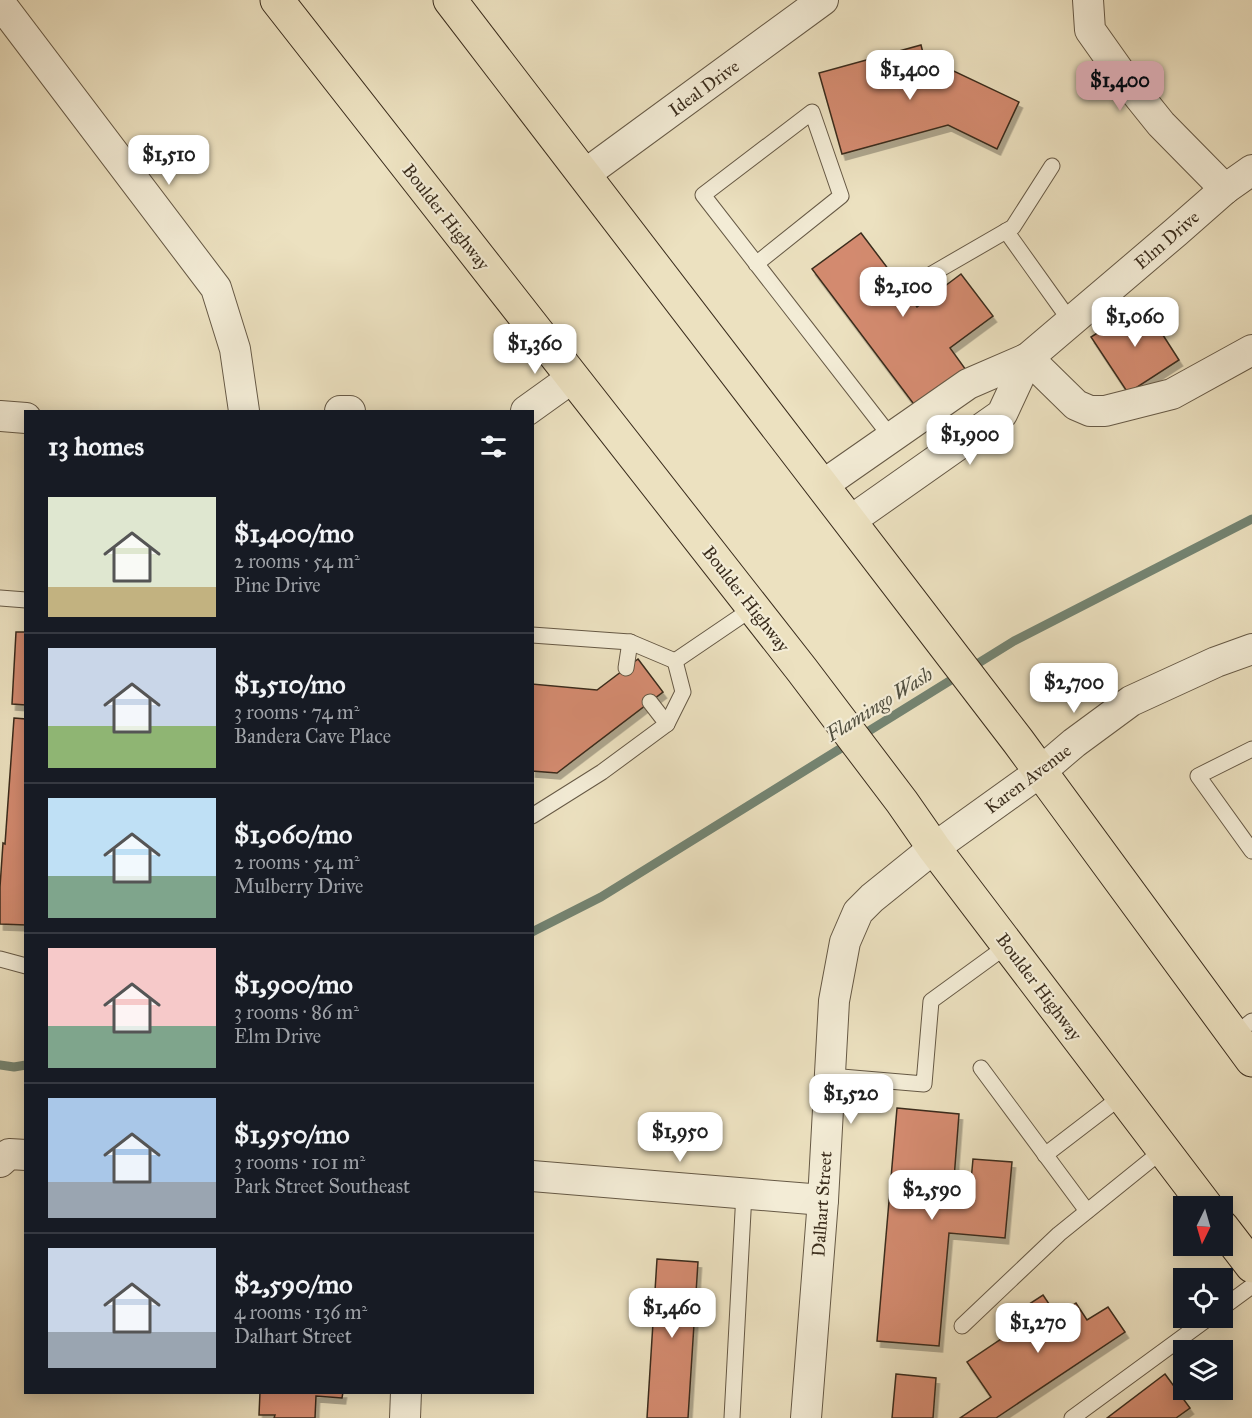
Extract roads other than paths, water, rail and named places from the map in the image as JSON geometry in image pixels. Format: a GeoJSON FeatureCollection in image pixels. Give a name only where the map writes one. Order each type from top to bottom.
{"type":"FeatureCollection","features":[{"type":"Feature","properties":{"kind":"main road","name":"Boulder Highway"},"geometry":{"type":"LineString","coordinates":[[277,0],[802,670],[1198,1196]]}},
{"type":"Feature","properties":{"kind":"main road"},"geometry":{"type":"LineString","coordinates":[[450,0],[1246,1039]]}},
{"type":"Feature","properties":{"kind":"main road"},"geometry":{"type":"LineString","coordinates":[[1233,1241],[1252,1266]]}},
{"type":"Feature","properties":{"kind":"street","name":"Ideal Drive"},"geometry":{"type":"LineString","coordinates":[[585,175],[823,0]]}},
{"type":"Feature","properties":{"kind":"street"},"geometry":{"type":"LineString","coordinates":[[1088,0],[1090,30],[1124,78],[1161,123],[1225,189]]}},
{"type":"Feature","properties":{"kind":"street"},"geometry":{"type":"LineString","coordinates":[[0,3],[216,288],[235,349],[244,410]]}},
{"type":"Feature","properties":{"kind":"street","name":"Elm Drive"},"geometry":{"type":"LineString","coordinates":[[823,485],[968,384],[1028,358],[1225,189],[1252,171]]}},
{"type":"Feature","properties":{"kind":"street"},"geometry":{"type":"LineString","coordinates":[[1028,358],[1076,405],[1090,411],[1105,411],[1172,394],[1252,350]]}},
{"type":"Feature","properties":{"kind":"street","name":"Elm Drive"},"geometry":{"type":"LineString","coordinates":[[850,521],[1002,414],[1028,358]]}},
{"type":"Feature","properties":{"kind":"street"},"geometry":{"type":"LineString","coordinates":[[527,410],[572,378]]}},
{"type":"Feature","properties":{"kind":"street"},"geometry":{"type":"LineString","coordinates":[[0,416],[24,418]]}},
{"type":"Feature","properties":{"kind":"street","name":"Karen Avenue"},"geometry":{"type":"LineString","coordinates":[[934,848],[1040,772],[1074,743],[1131,701],[1216,662],[1252,650]]}},
{"type":"Feature","properties":{"kind":"street","name":"Dalhart Street"},"geometry":{"type":"LineString","coordinates":[[806,1418],[823,1200],[834,1001],[845,942],[858,912],[934,848]]}},
{"type":"Feature","properties":{"kind":"street"},"geometry":{"type":"LineString","coordinates":[[0,1162],[9,1154],[24,1155]]}},
{"type":"Feature","properties":{"kind":"street"},"geometry":{"type":"LineString","coordinates":[[534,1176],[823,1200]]}},
{"type":"Feature","properties":{"kind":"street"},"geometry":{"type":"LineString","coordinates":[[405,1418],[406,1394]]}},
{"type":"Feature","properties":{"kind":"lane"},"geometry":{"type":"LineString","coordinates":[[756,264],[841,196],[812,112],[703,195],[756,264],[891,437]]}},
{"type":"Feature","properties":{"kind":"lane"},"geometry":{"type":"LineString","coordinates":[[930,275],[1013,227],[1052,166]]}},
{"type":"Feature","properties":{"kind":"lane"},"geometry":{"type":"LineString","coordinates":[[1006,231],[1071,322]]}},
{"type":"Feature","properties":{"kind":"lane"},"geometry":{"type":"LineString","coordinates":[[0,598],[24,600]]}},
{"type":"Feature","properties":{"kind":"lane"},"geometry":{"type":"LineString","coordinates":[[675,661],[753,608]]}},
{"type":"Feature","properties":{"kind":"lane"},"geometry":{"type":"LineString","coordinates":[[534,635],[630,642],[675,661]]}},
{"type":"Feature","properties":{"kind":"lane"},"geometry":{"type":"LineString","coordinates":[[627,668],[630,642]]}},
{"type":"Feature","properties":{"kind":"lane"},"geometry":{"type":"LineString","coordinates":[[534,815],[602,772],[667,724],[683,692],[675,661]]}},
{"type":"Feature","properties":{"kind":"lane"},"geometry":{"type":"LineString","coordinates":[[650,702],[667,724]]}},
{"type":"Feature","properties":{"kind":"lane"},"geometry":{"type":"LineString","coordinates":[[1252,749],[1198,776],[1252,851]]}},
{"type":"Feature","properties":{"kind":"lane"},"geometry":{"type":"LineString","coordinates":[[830,1076],[924,1084],[931,1001],[1008,945]]}},
{"type":"Feature","properties":{"kind":"lane"},"geometry":{"type":"LineString","coordinates":[[0,959],[24,965]]}},
{"type":"Feature","properties":{"kind":"lane"},"geometry":{"type":"LineString","coordinates":[[981,1068],[1088,1211]]}},
{"type":"Feature","properties":{"kind":"lane"},"geometry":{"type":"LineString","coordinates":[[1046,1155],[1122,1096]]}},
{"type":"Feature","properties":{"kind":"lane"},"geometry":{"type":"LineString","coordinates":[[962,1326],[1059,1234],[1163,1150]]}},
{"type":"Feature","properties":{"kind":"lane"},"geometry":{"type":"LineString","coordinates":[[732,1418],[744,1193]]}},
{"type":"Feature","properties":{"kind":"lane"},"geometry":{"type":"LineString","coordinates":[[1233,1300],[1252,1286]]}},
{"type":"Feature","properties":{"kind":"lane"},"geometry":{"type":"LineString","coordinates":[[1072,1418],[1195,1328]]}},
{"type":"Feature","properties":{"kind":"waterway","name":"Flamingo Wash"},"geometry":{"type":"LineString","coordinates":[[534,931],[601,897],[1014,641],[1252,519]]}},
{"type":"Feature","properties":{"kind":"waterway","name":"Flamingo Wash"},"geometry":{"type":"LineString","coordinates":[[0,1065],[14,1067],[24,1065]]}}]}
